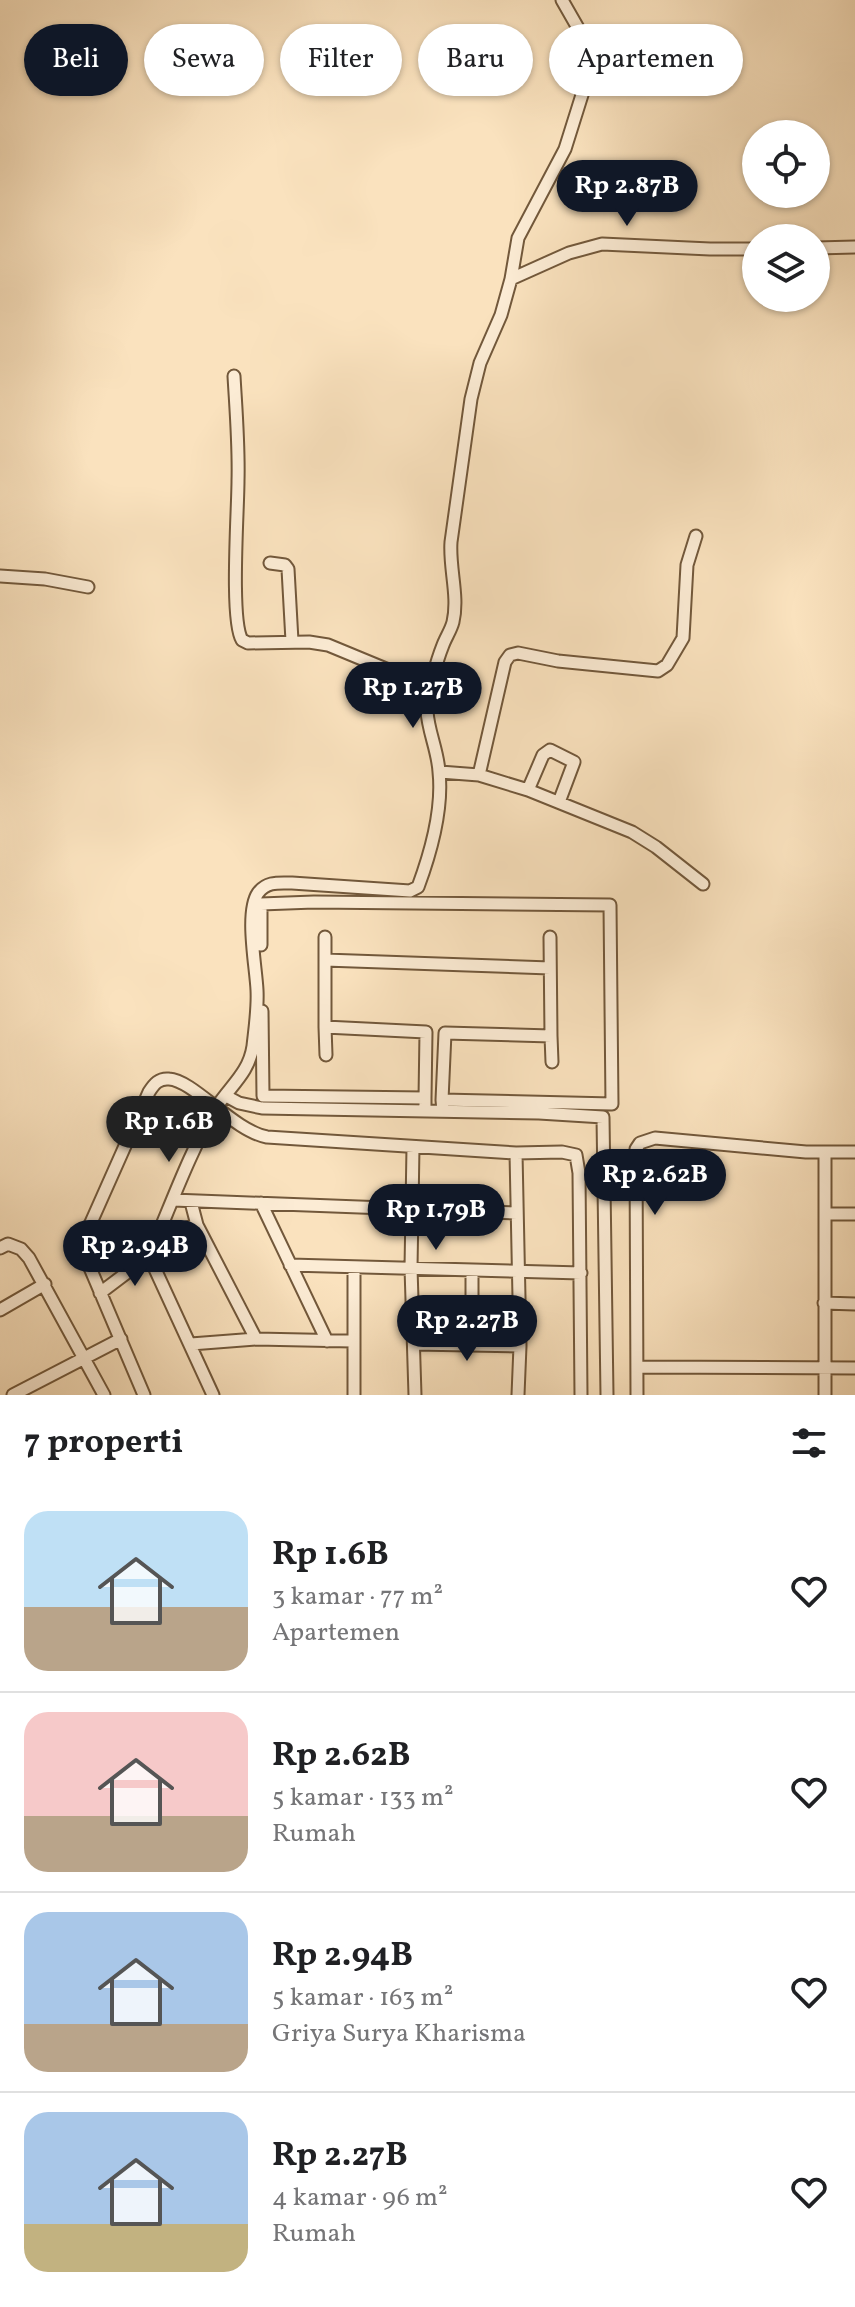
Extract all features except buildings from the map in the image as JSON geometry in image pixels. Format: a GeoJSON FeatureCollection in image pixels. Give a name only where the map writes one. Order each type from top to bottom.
{"type":"FeatureCollection","features":[{"type":"Feature","properties":{"kind":"street"},"geometry":{"type":"LineString","coordinates":[[100,1293],[149,1256],[216,1108],[246,1070],[253,1046],[258,994],[253,921],[257,894],[273,883],[359,886],[391,891],[410,891],[418,887],[429,853],[437,810],[440,772],[427,710],[443,645],[453,621],[455,605],[451,542],[471,399],[480,363],[501,315],[518,238],[565,149],[592,63],[586,42],[562,0]]}},
{"type":"Feature","properties":{"kind":"street"},"geometry":{"type":"LineString","coordinates":[[511,279],[569,253],[602,244],[742,249]]}},
{"type":"Feature","properties":{"kind":"street"},"geometry":{"type":"LineString","coordinates":[[830,248],[855,247]]}},
{"type":"Feature","properties":{"kind":"street"},"geometry":{"type":"LineString","coordinates":[[234,376],[239,635],[248,643],[292,641],[328,645],[432,688]]}},
{"type":"Feature","properties":{"kind":"street"},"geometry":{"type":"LineString","coordinates":[[479,775],[505,662],[510,655],[518,653],[558,661],[658,671],[664,669],[683,638],[687,565],[696,536]]}},
{"type":"Feature","properties":{"kind":"street"},"geometry":{"type":"LineString","coordinates":[[270,563],[285,565],[288,569],[292,641]]}},
{"type":"Feature","properties":{"kind":"street"},"geometry":{"type":"LineString","coordinates":[[0,576],[45,579],[88,587]]}},
{"type":"Feature","properties":{"kind":"street"},"geometry":{"type":"LineString","coordinates":[[528,790],[543,755],[550,750],[574,762],[559,802]]}},
{"type":"Feature","properties":{"kind":"street"},"geometry":{"type":"LineString","coordinates":[[440,772],[479,775],[528,790],[642,837],[703,884]]}},
{"type":"Feature","properties":{"kind":"street"},"geometry":{"type":"LineString","coordinates":[[442,1106],[612,1104],[610,905],[261,904],[263,1096],[425,1098],[442,1106],[603,1117],[607,1395]]}},
{"type":"Feature","properties":{"kind":"street"},"geometry":{"type":"LineString","coordinates":[[325,937],[326,1055]]}},
{"type":"Feature","properties":{"kind":"street"},"geometry":{"type":"LineString","coordinates":[[550,937],[552,1062]]}},
{"type":"Feature","properties":{"kind":"street"},"geometry":{"type":"LineString","coordinates":[[325,960],[550,968]]}},
{"type":"Feature","properties":{"kind":"street"},"geometry":{"type":"LineString","coordinates":[[325,1027],[551,1036]]}},
{"type":"Feature","properties":{"kind":"street"},"geometry":{"type":"LineString","coordinates":[[425,1098],[426,1032]]}},
{"type":"Feature","properties":{"kind":"street"},"geometry":{"type":"LineString","coordinates":[[442,1106],[445,1033]]}},
{"type":"Feature","properties":{"kind":"street"},"geometry":{"type":"LineString","coordinates":[[144,1395],[85,1256],[85,1236],[153,1085],[159,1080],[174,1079],[250,1133],[267,1137],[516,1153],[562,1152],[578,1157],[581,1395]]}},
{"type":"Feature","properties":{"kind":"street"},"geometry":{"type":"LineString","coordinates":[[226,1096],[239,1103],[262,1108],[425,1098],[442,1086]]}},
{"type":"Feature","properties":{"kind":"street"},"geometry":{"type":"LineString","coordinates":[[637,1395],[636,1149],[640,1143],[655,1138],[774,1150],[855,1152]]}},
{"type":"Feature","properties":{"kind":"street"},"geometry":{"type":"LineString","coordinates":[[413,1147],[411,1268],[415,1395]]}},
{"type":"Feature","properties":{"kind":"street"},"geometry":{"type":"LineString","coordinates":[[825,1152],[825,1395]]}},
{"type":"Feature","properties":{"kind":"street"},"geometry":{"type":"LineString","coordinates":[[516,1153],[520,1346],[518,1395]]}},
{"type":"Feature","properties":{"kind":"street"},"geometry":{"type":"LineString","coordinates":[[173,1200],[517,1213]]}},
{"type":"Feature","properties":{"kind":"street"},"geometry":{"type":"LineString","coordinates":[[191,1202],[197,1225],[256,1339]]}},
{"type":"Feature","properties":{"kind":"street"},"geometry":{"type":"LineString","coordinates":[[261,1203],[327,1341]]}},
{"type":"Feature","properties":{"kind":"street"},"geometry":{"type":"LineString","coordinates":[[825,1214],[855,1214]]}},
{"type":"Feature","properties":{"kind":"street"},"geometry":{"type":"LineString","coordinates":[[157,1237],[197,1225]]}},
{"type":"Feature","properties":{"kind":"street"},"geometry":{"type":"LineString","coordinates":[[0,1248],[8,1244],[21,1249],[45,1284],[104,1395]]}},
{"type":"Feature","properties":{"kind":"street"},"geometry":{"type":"LineString","coordinates":[[149,1256],[213,1395]]}},
{"type":"Feature","properties":{"kind":"street"},"geometry":{"type":"LineString","coordinates":[[290,1265],[581,1273]]}},
{"type":"Feature","properties":{"kind":"street"},"geometry":{"type":"LineString","coordinates":[[354,1268],[354,1395]]}},
{"type":"Feature","properties":{"kind":"street"},"geometry":{"type":"LineString","coordinates":[[472,1270],[472,1345]]}},
{"type":"Feature","properties":{"kind":"street"},"geometry":{"type":"LineString","coordinates":[[0,1310],[45,1284]]}},
{"type":"Feature","properties":{"kind":"street"},"geometry":{"type":"LineString","coordinates":[[824,1303],[855,1304]]}},
{"type":"Feature","properties":{"kind":"street"},"geometry":{"type":"LineString","coordinates":[[13,1395],[121,1339]]}},
{"type":"Feature","properties":{"kind":"street"},"geometry":{"type":"LineString","coordinates":[[191,1344],[256,1339],[352,1341]]}},
{"type":"Feature","properties":{"kind":"street"},"geometry":{"type":"LineString","coordinates":[[415,1344],[520,1346]]}},
{"type":"Feature","properties":{"kind":"street"},"geometry":{"type":"LineString","coordinates":[[637,1367],[855,1368]]}}]}
